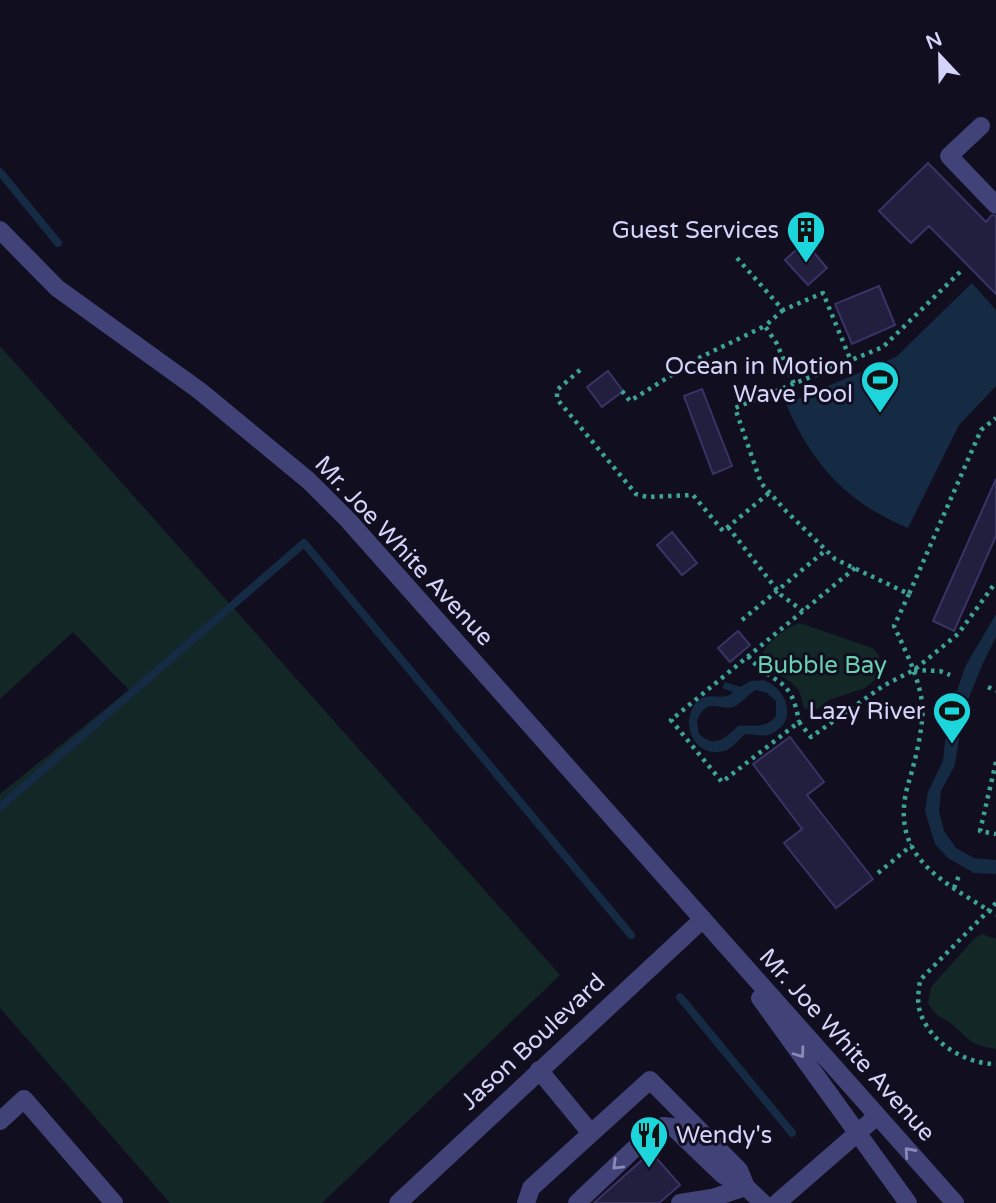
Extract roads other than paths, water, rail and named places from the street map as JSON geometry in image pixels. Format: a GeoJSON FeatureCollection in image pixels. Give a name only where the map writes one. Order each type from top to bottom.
{"type":"FeatureCollection","features":[{"type":"Feature","properties":{"kind":"street"},"geometry":{"type":"LineString","coordinates":[[981,127],[949,156],[996,205]]}},
{"type":"Feature","properties":{"kind":"street","name":"Mr. Joe White Avenue"},"geometry":{"type":"LineString","coordinates":[[0,230],[57,288],[200,391],[309,481],[348,520],[954,1203]]}},
{"type":"Feature","properties":{"kind":"street","name":"Mr. Joe White Avenue"},"geometry":{"type":"LineString","coordinates":[[703,919],[908,1203]]}},
{"type":"Feature","properties":{"kind":"street","name":"Jason Boulevard"},"geometry":{"type":"LineString","coordinates":[[398,1203],[703,919]]}},
{"type":"Feature","properties":{"kind":"street"},"geometry":{"type":"LineString","coordinates":[[539,1070],[590,1132]]}},
{"type":"Feature","properties":{"kind":"street"},"geometry":{"type":"LineString","coordinates":[[526,1203],[531,1188],[650,1080],[739,1170],[746,1187]]}},
{"type":"Feature","properties":{"kind":"street"},"geometry":{"type":"LineString","coordinates":[[0,1121],[24,1099],[114,1203]]}},
{"type":"Feature","properties":{"kind":"street"},"geometry":{"type":"LineString","coordinates":[[777,1203],[877,1116]]}},
{"type":"Feature","properties":{"kind":"street"},"geometry":{"type":"LineString","coordinates":[[578,1203],[654,1130],[663,1126],[673,1127],[723,1175],[746,1187],[763,1203]]}},
{"type":"Feature","properties":{"kind":"street"},"geometry":{"type":"LineString","coordinates":[[680,1203],[709,1200],[746,1187]]}},
{"type":"Feature","properties":{"kind":"water","name":"Ocean in Motion Wave Pool"},"geometry":{"type":"Polygon","coordinates":[[[972,283],[996,310],[996,386],[959,425],[908,528],[867,507],[834,479],[807,445],[786,404],[896,357],[972,283]]]}},
{"type":"Feature","properties":{"kind":"water","name":"Lazy River"},"geometry":{"type":"Polygon","coordinates":[[[996,614],[996,637],[963,712],[955,765],[941,791],[939,811],[944,831],[956,848],[974,858],[996,860],[996,874],[974,873],[948,858],[935,844],[925,811],[928,792],[943,761],[948,716],[966,665],[996,614]]]}},
{"type":"Feature","properties":{"kind":"water"},"geometry":{"type":"Polygon","coordinates":[[[763,680],[771,684],[783,697],[787,712],[781,727],[766,735],[745,734],[724,751],[715,752],[700,747],[694,741],[689,726],[689,717],[697,702],[702,698],[729,695],[733,692],[722,688],[725,682],[740,687],[751,681],[763,680]],[[756,690],[731,707],[706,708],[697,721],[699,734],[715,741],[724,738],[738,726],[768,723],[776,716],[776,701],[767,693],[756,690]]]}},
{"type":"Feature","properties":{"kind":"waterway"},"geometry":{"type":"LineString","coordinates":[[0,172],[58,243]]}},
{"type":"Feature","properties":{"kind":"waterway"},"geometry":{"type":"LineString","coordinates":[[0,807],[304,543],[631,935]]}},
{"type":"Feature","properties":{"kind":"waterway"},"geometry":{"type":"LineString","coordinates":[[680,997],[792,1133]]}},
{"type":"Feature","properties":{"kind":"place","name":"Guest Services"},"geometry":{"type":"Point","coordinates":[806,264]}},
{"type":"Feature","properties":{"kind":"place","name":"Ocean in Motion Wave Pool"},"geometry":{"type":"Point","coordinates":[880,414]}},
{"type":"Feature","properties":{"kind":"place","name":"Lazy River"},"geometry":{"type":"Point","coordinates":[952,745]}},
{"type":"Feature","properties":{"kind":"place","name":"Wendy's"},"geometry":{"type":"Point","coordinates":[649,1169]}},
{"type":"Feature","properties":{"kind":"park label","name":"Bubble Bay"},"geometry":{"type":"Point","coordinates":[822,665]}}]}
